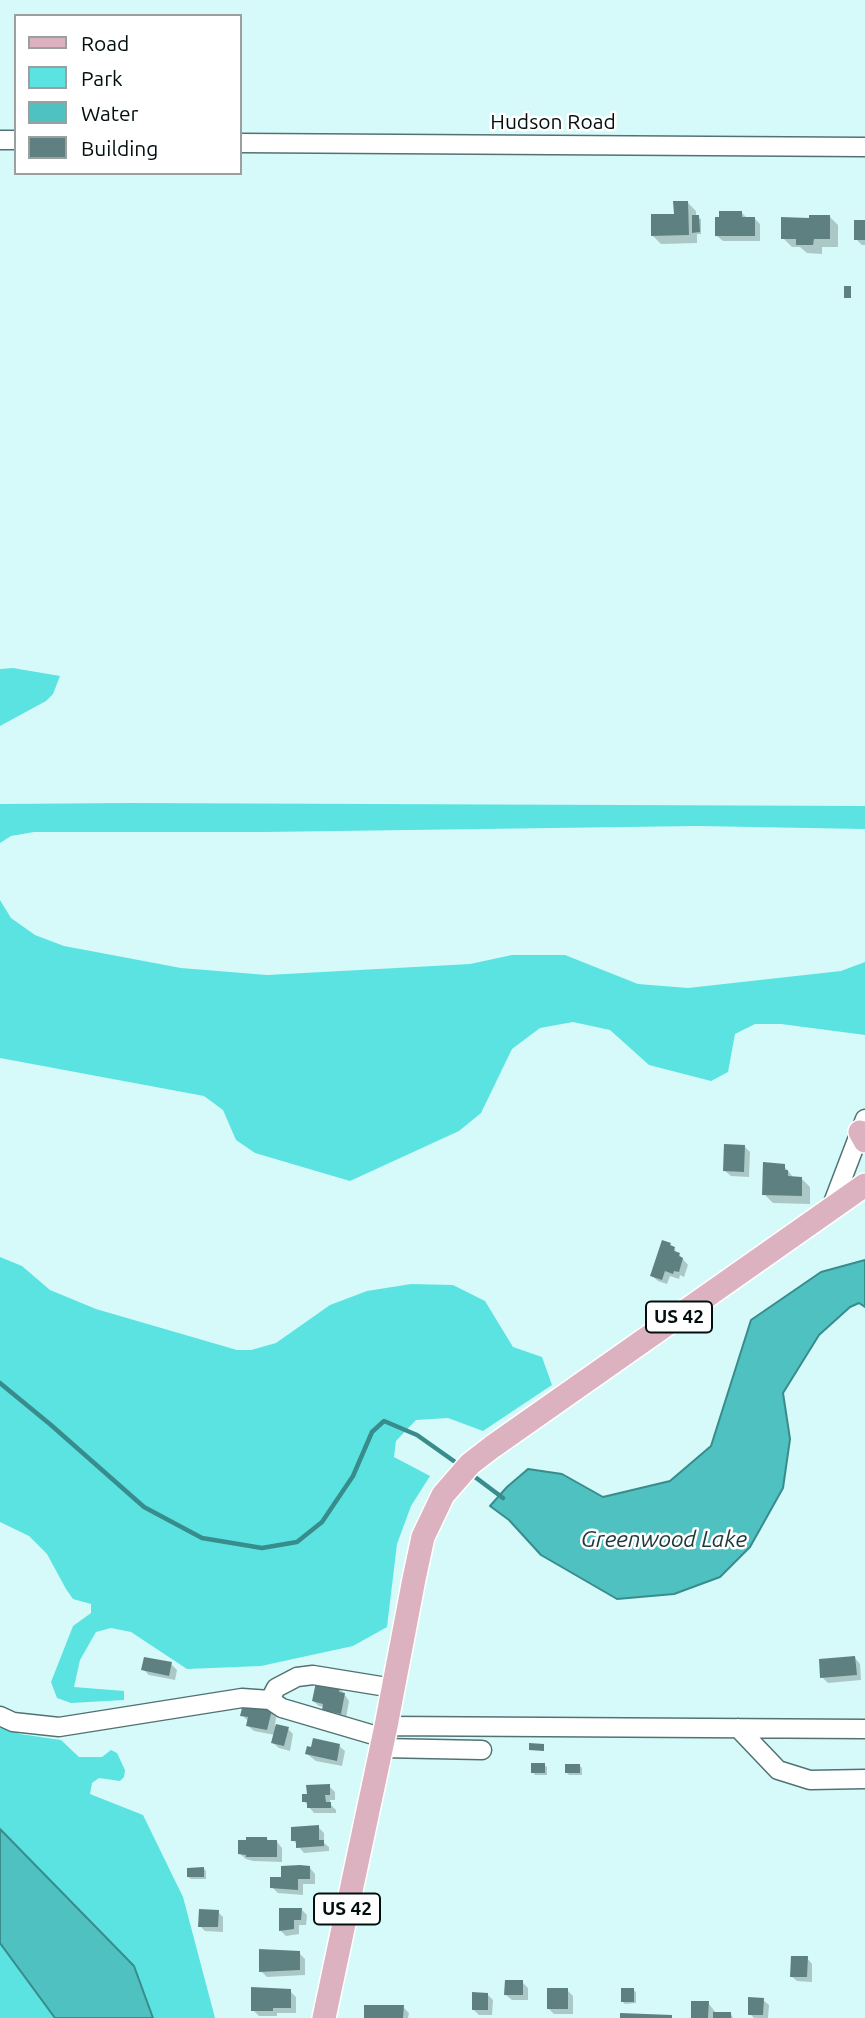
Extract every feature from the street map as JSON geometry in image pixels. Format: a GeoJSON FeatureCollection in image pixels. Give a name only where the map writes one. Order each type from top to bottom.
{"type":"FeatureCollection","features":[{"type":"Feature","properties":{"kind":"main road","name":"US 42"},"geometry":{"type":"LineString","coordinates":[[324,2018],[384,1737],[423,1537],[443,1495],[461,1473],[492,1447],[865,1185]]}},
{"type":"Feature","properties":{"kind":"street","name":"Hudson Road"},"geometry":{"type":"LineString","coordinates":[[242,143],[865,147]]}},
{"type":"Feature","properties":{"kind":"street"},"geometry":{"type":"LineString","coordinates":[[831,1208],[863,1130]]}},
{"type":"Feature","properties":{"kind":"street"},"geometry":{"type":"LineString","coordinates":[[270,1700],[276,1688],[297,1676],[313,1675],[393,1688]]}},
{"type":"Feature","properties":{"kind":"street"},"geometry":{"type":"LineString","coordinates":[[0,1716],[13,1722],[58,1727],[242,1698],[270,1700],[282,1708],[384,1737],[482,1750]]}},
{"type":"Feature","properties":{"kind":"street"},"geometry":{"type":"LineString","coordinates":[[384,1737],[738,1728],[865,1730]]}},
{"type":"Feature","properties":{"kind":"street"},"geometry":{"type":"LineString","coordinates":[[738,1728],[778,1770],[810,1780],[865,1779]]}},
{"type":"Feature","properties":{"kind":"green space"},"geometry":{"type":"Polygon","coordinates":[[[13,668],[60,676],[53,694],[46,701],[0,726],[0,669],[13,668]]]}},
{"type":"Feature","properties":{"kind":"green space"},"geometry":{"type":"Polygon","coordinates":[[[0,804],[865,806],[865,829],[697,826],[34,832],[11,836],[0,843],[0,804]]]}},
{"type":"Feature","properties":{"kind":"green space"},"geometry":{"type":"Polygon","coordinates":[[[0,900],[11,918],[35,935],[64,946],[181,968],[267,975],[470,964],[512,955],[565,955],[638,984],[688,988],[841,971],[865,962],[865,1035],[781,1024],[755,1024],[735,1034],[728,1072],[711,1081],[649,1065],[610,1030],[573,1022],[540,1028],[512,1049],[481,1113],[459,1131],[350,1181],[255,1153],[236,1140],[223,1110],[204,1096],[0,1058],[0,900]]]}},
{"type":"Feature","properties":{"kind":"green space"},"geometry":{"type":"Polygon","coordinates":[[[0,1257],[22,1266],[50,1290],[96,1309],[237,1350],[251,1350],[276,1343],[330,1305],[367,1291],[411,1284],[453,1285],[485,1301],[513,1347],[542,1357],[552,1385],[483,1431],[448,1418],[416,1420],[396,1441],[394,1457],[430,1476],[411,1506],[397,1544],[387,1627],[353,1646],[261,1666],[187,1669],[131,1632],[111,1628],[96,1632],[80,1660],[74,1687],[124,1691],[124,1700],[71,1703],[57,1698],[51,1682],[73,1626],[91,1613],[91,1604],[73,1599],[47,1554],[29,1536],[0,1522],[0,1257]]]}},
{"type":"Feature","properties":{"kind":"green space"},"geometry":{"type":"Polygon","coordinates":[[[0,1726],[20,1734],[61,1740],[79,1757],[102,1757],[111,1750],[117,1753],[125,1770],[124,1777],[120,1781],[99,1778],[92,1783],[90,1794],[143,1815],[183,1897],[215,2018],[153,2018],[134,1966],[0,1829],[0,1726]]]}},
{"type":"Feature","properties":{"kind":"green space"},"geometry":{"type":"Polygon","coordinates":[[[0,1943],[55,2018],[0,2018],[0,1943]]]}},
{"type":"Feature","properties":{"kind":"water","name":"Greenwood Lake"},"geometry":{"type":"Polygon","coordinates":[[[865,1260],[865,1307],[859,1303],[850,1307],[819,1335],[783,1393],[790,1439],[783,1488],[750,1547],[720,1577],[674,1594],[617,1599],[541,1555],[509,1520],[490,1506],[528,1469],[562,1474],[603,1497],[670,1481],[711,1446],[751,1320],[821,1272],[865,1260]]]}},
{"type":"Feature","properties":{"kind":"water"},"geometry":{"type":"Polygon","coordinates":[[[0,1829],[134,1966],[153,2018],[55,2018],[0,1943],[0,1829]]]}},
{"type":"Feature","properties":{"kind":"building"},"geometry":{"type":"Polygon","coordinates":[[[673,201],[688,201],[689,235],[651,236],[651,214],[674,214],[673,201]]]}},
{"type":"Feature","properties":{"kind":"building"},"geometry":{"type":"Polygon","coordinates":[[[719,211],[742,211],[742,217],[755,217],[755,236],[715,236],[715,217],[719,217],[719,211]]]}},
{"type":"Feature","properties":{"kind":"building"},"geometry":{"type":"Polygon","coordinates":[[[692,215],[699,215],[700,232],[692,233],[692,215]]]}},
{"type":"Feature","properties":{"kind":"building"},"geometry":{"type":"Polygon","coordinates":[[[809,215],[830,215],[830,239],[814,239],[813,245],[796,245],[796,239],[781,239],[781,217],[809,218],[809,215]]]}},
{"type":"Feature","properties":{"kind":"building"},"geometry":{"type":"Polygon","coordinates":[[[854,220],[865,220],[865,240],[854,240],[854,220]]]}},
{"type":"Feature","properties":{"kind":"building"},"geometry":{"type":"Polygon","coordinates":[[[844,286],[851,286],[851,298],[844,298],[844,286]]]}},
{"type":"Feature","properties":{"kind":"building"},"geometry":{"type":"Polygon","coordinates":[[[724,1144],[745,1145],[744,1172],[723,1171],[724,1144]]]}},
{"type":"Feature","properties":{"kind":"building"},"geometry":{"type":"Polygon","coordinates":[[[763,1162],[785,1164],[788,1176],[802,1177],[802,1196],[762,1195],[763,1162]]]}},
{"type":"Feature","properties":{"kind":"building"},"geometry":{"type":"Polygon","coordinates":[[[662,1240],[671,1243],[670,1245],[675,1247],[674,1251],[680,1253],[679,1256],[683,1258],[679,1272],[674,1271],[673,1274],[665,1271],[662,1280],[650,1276],[662,1240]]]}},
{"type":"Feature","properties":{"kind":"building"},"geometry":{"type":"Polygon","coordinates":[[[855,1656],[857,1675],[820,1678],[819,1659],[855,1656]]]}},
{"type":"Feature","properties":{"kind":"building"},"geometry":{"type":"Polygon","coordinates":[[[144,1657],[172,1662],[169,1676],[141,1670],[144,1657]]]}},
{"type":"Feature","properties":{"kind":"building"},"geometry":{"type":"Polygon","coordinates":[[[316,1682],[340,1687],[339,1692],[345,1693],[341,1714],[322,1710],[323,1704],[312,1701],[316,1682]]]}},
{"type":"Feature","properties":{"kind":"building"},"geometry":{"type":"Polygon","coordinates":[[[243,1704],[272,1710],[267,1730],[246,1726],[248,1717],[240,1716],[243,1704]]]}},
{"type":"Feature","properties":{"kind":"building"},"geometry":{"type":"Polygon","coordinates":[[[276,1724],[289,1727],[284,1746],[271,1743],[276,1724]]]}},
{"type":"Feature","properties":{"kind":"building"},"geometry":{"type":"Polygon","coordinates":[[[313,1738],[340,1744],[337,1761],[305,1754],[307,1746],[311,1747],[313,1738]]]}},
{"type":"Feature","properties":{"kind":"building"},"geometry":{"type":"Polygon","coordinates":[[[529,1743],[544,1744],[544,1751],[529,1750],[529,1743]]]}},
{"type":"Feature","properties":{"kind":"building"},"geometry":{"type":"Polygon","coordinates":[[[531,1763],[545,1763],[545,1773],[531,1773],[531,1763]]]}},
{"type":"Feature","properties":{"kind":"building"},"geometry":{"type":"Polygon","coordinates":[[[565,1764],[580,1764],[580,1773],[565,1773],[565,1764]]]}},
{"type":"Feature","properties":{"kind":"building"},"geometry":{"type":"Polygon","coordinates":[[[330,1784],[330,1795],[325,1795],[326,1802],[331,1802],[331,1808],[307,1808],[307,1802],[302,1802],[302,1794],[307,1794],[306,1785],[330,1784]]]}},
{"type":"Feature","properties":{"kind":"building"},"geometry":{"type":"Polygon","coordinates":[[[319,1825],[319,1840],[324,1840],[324,1846],[296,1848],[296,1841],[291,1841],[291,1827],[319,1825]]]}},
{"type":"Feature","properties":{"kind":"building"},"geometry":{"type":"Polygon","coordinates":[[[246,1837],[277,1840],[277,1857],[246,1857],[238,1854],[238,1840],[246,1840],[246,1837]]]}},
{"type":"Feature","properties":{"kind":"building"},"geometry":{"type":"Polygon","coordinates":[[[281,1866],[310,1866],[310,1879],[298,1879],[298,1890],[270,1888],[270,1877],[281,1877],[281,1866]]]}},
{"type":"Feature","properties":{"kind":"building"},"geometry":{"type":"Polygon","coordinates":[[[204,1867],[204,1877],[187,1877],[187,1868],[204,1867]]]}},
{"type":"Feature","properties":{"kind":"building"},"geometry":{"type":"Polygon","coordinates":[[[279,1908],[302,1908],[301,1920],[294,1920],[294,1929],[279,1931],[279,1908]]]}},
{"type":"Feature","properties":{"kind":"building"},"geometry":{"type":"Polygon","coordinates":[[[199,1909],[219,1910],[218,1927],[198,1927],[199,1909]]]}},
{"type":"Feature","properties":{"kind":"building"},"geometry":{"type":"Polygon","coordinates":[[[259,1949],[300,1951],[300,1970],[259,1972],[259,1949]]]}},
{"type":"Feature","properties":{"kind":"building"},"geometry":{"type":"Polygon","coordinates":[[[791,1956],[808,1956],[807,1977],[790,1977],[791,1956]]]}},
{"type":"Feature","properties":{"kind":"building"},"geometry":{"type":"Polygon","coordinates":[[[505,1980],[523,1980],[523,1995],[504,1995],[505,1980]]]}},
{"type":"Feature","properties":{"kind":"building"},"geometry":{"type":"Polygon","coordinates":[[[251,1987],[291,1989],[291,2008],[251,2011],[251,1987]]]}},
{"type":"Feature","properties":{"kind":"building"},"geometry":{"type":"Polygon","coordinates":[[[547,1988],[568,1988],[568,2009],[547,2009],[547,1988]]]}},
{"type":"Feature","properties":{"kind":"building"},"geometry":{"type":"Polygon","coordinates":[[[621,1988],[634,1988],[634,2002],[621,2002],[621,1988]]]}},
{"type":"Feature","properties":{"kind":"building"},"geometry":{"type":"Polygon","coordinates":[[[472,1992],[488,1993],[488,2010],[472,2010],[472,1992]]]}},
{"type":"Feature","properties":{"kind":"building"},"geometry":{"type":"Polygon","coordinates":[[[748,1997],[764,1998],[763,2015],[748,2015],[748,1997]]]}},
{"type":"Feature","properties":{"kind":"building"},"geometry":{"type":"Polygon","coordinates":[[[691,2001],[709,2001],[708,2018],[691,2018],[691,2001]]]}},
{"type":"Feature","properties":{"kind":"building"},"geometry":{"type":"Polygon","coordinates":[[[364,2005],[404,2005],[403,2018],[364,2018],[364,2005]]]}},
{"type":"Feature","properties":{"kind":"building"},"geometry":{"type":"Polygon","coordinates":[[[713,2012],[731,2012],[731,2018],[713,2018],[713,2012]]]}},
{"type":"Feature","properties":{"kind":"building"},"geometry":{"type":"Polygon","coordinates":[[[620,2013],[672,2015],[672,2018],[620,2018],[620,2013]]]}},
{"type":"Feature","properties":{"kind":"waterway"},"geometry":{"type":"LineString","coordinates":[[0,1383],[144,1507],[202,1538],[262,1548],[297,1542],[322,1522],[353,1476],[372,1432],[384,1421],[417,1435],[458,1464]]}},
{"type":"Feature","properties":{"kind":"waterway"},"geometry":{"type":"LineString","coordinates":[[471,1474],[503,1498]]}}]}
